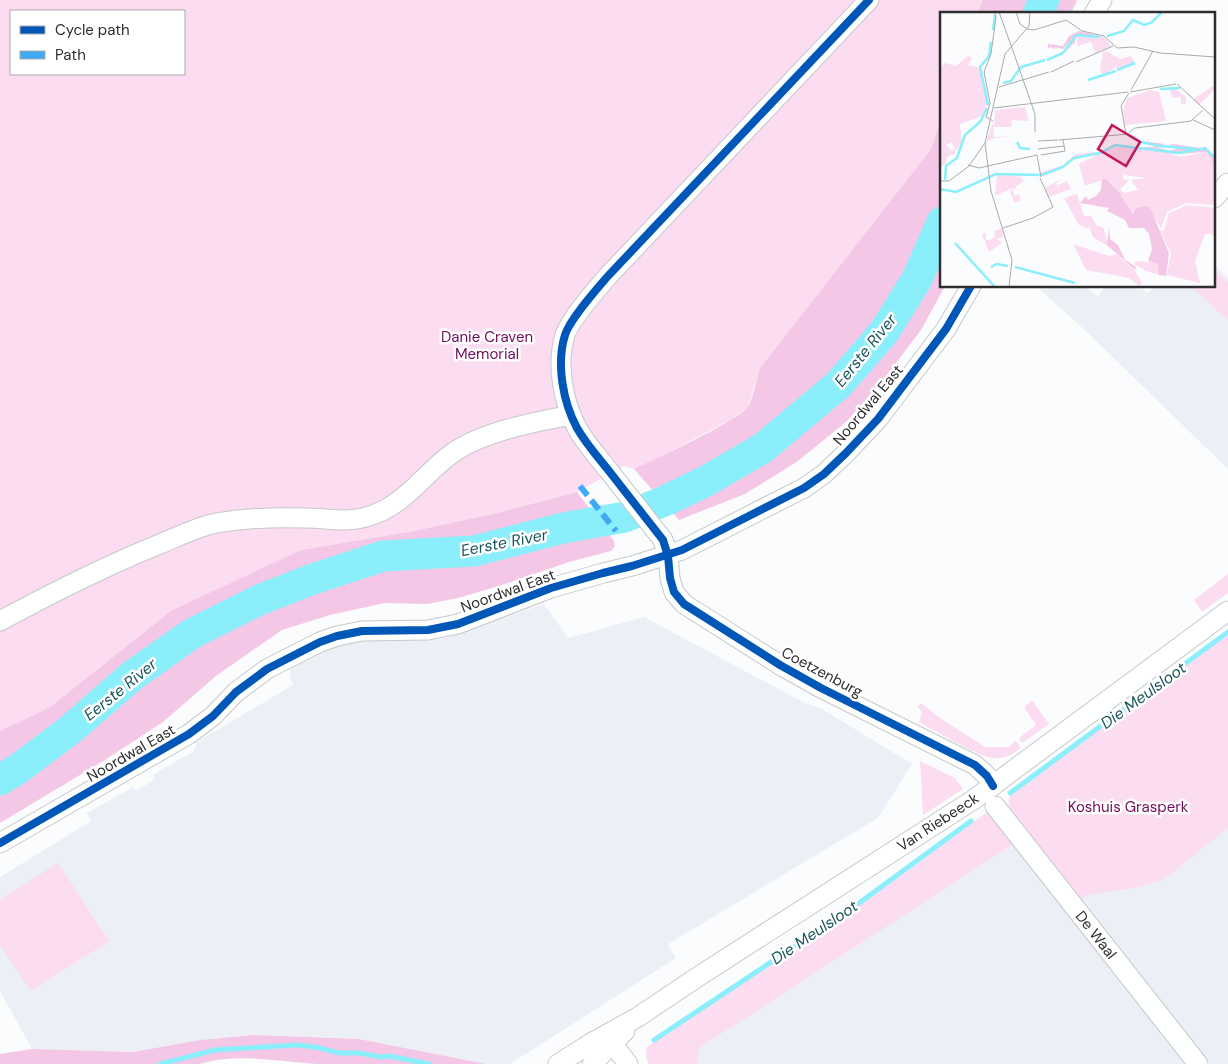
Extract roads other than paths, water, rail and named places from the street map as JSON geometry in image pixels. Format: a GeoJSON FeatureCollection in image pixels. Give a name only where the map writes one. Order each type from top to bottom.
{"type":"FeatureCollection","features":[{"type":"Feature","properties":{"kind":"street","name":"Coetzenburg"},"geometry":{"type":"LineString","coordinates":[[869,0],[614,269],[585,304],[565,334],[561,358],[562,381],[571,415],[577,429],[663,540],[668,556],[670,578],[674,592],[684,604],[693,612],[812,683],[975,766],[987,776],[992,786]]}},
{"type":"Feature","properties":{"kind":"street"},"geometry":{"type":"LineString","coordinates":[[1095,12],[1102,0]]}},
{"type":"Feature","properties":{"kind":"street"},"geometry":{"type":"LineString","coordinates":[[1216,196],[1228,183]]}},
{"type":"Feature","properties":{"kind":"street","name":"Noordwal East"},"geometry":{"type":"LineString","coordinates":[[0,843],[189,734],[213,716],[236,692],[267,668],[320,642],[337,636],[362,632],[409,632],[443,628],[552,588],[668,556],[804,488],[824,474],[862,438],[946,329],[970,288]]}},
{"type":"Feature","properties":{"kind":"street"},"geometry":{"type":"LineString","coordinates":[[0,621],[124,558],[214,524],[270,517],[341,521],[367,517],[388,508],[404,498],[451,454],[469,443],[531,423],[571,415]]}},
{"type":"Feature","properties":{"kind":"street","name":"Van Riebeeck"},"geometry":{"type":"LineString","coordinates":[[558,1064],[609,1039],[696,978],[992,786],[1228,611]]}},
{"type":"Feature","properties":{"kind":"street","name":"De Waal"},"geometry":{"type":"LineString","coordinates":[[995,806],[1198,1064]]}},
{"type":"Feature","properties":{"kind":"street"},"geometry":{"type":"LineString","coordinates":[[609,1039],[628,1064]]}},
{"type":"Feature","properties":{"kind":"street","name":"Van Riebeeck"},"geometry":{"type":"LineString","coordinates":[[592,1064],[609,1039]]}},
{"type":"Feature","properties":{"kind":"waterway","name":"Eerste River"},"geometry":{"type":"LineString","coordinates":[[1039,12],[1044,0]]}},
{"type":"Feature","properties":{"kind":"waterway","name":"Eerste River"},"geometry":{"type":"LineString","coordinates":[[0,780],[18,769],[71,729],[133,675],[193,633],[259,600],[313,579],[383,556],[474,551],[563,528],[625,517],[667,500],[706,481],[763,448],[838,385],[884,332],[917,279],[940,227]]}},
{"type":"Feature","properties":{"kind":"waterway","name":"Die Meulsloot"},"geometry":{"type":"LineString","coordinates":[[1010,793],[1228,632]]}},
{"type":"Feature","properties":{"kind":"waterway","name":"Die Meulsloot"},"geometry":{"type":"LineString","coordinates":[[654,1040],[855,906],[971,821]]}},
{"type":"Feature","properties":{"kind":"waterway","name":"Die Meulsloot"},"geometry":{"type":"LineString","coordinates":[[160,1064],[215,1050],[296,1045],[340,1053],[360,1053],[380,1057],[389,1056],[429,1064]]}},
{"type":"Feature","properties":{"kind":"park label","name":"Danie Craven Memorial"},"geometry":{"type":"Point","coordinates":[487,346]}},
{"type":"Feature","properties":{"kind":"park label","name":"Koshuis Grasperk"},"geometry":{"type":"Point","coordinates":[1128,807]}}]}
